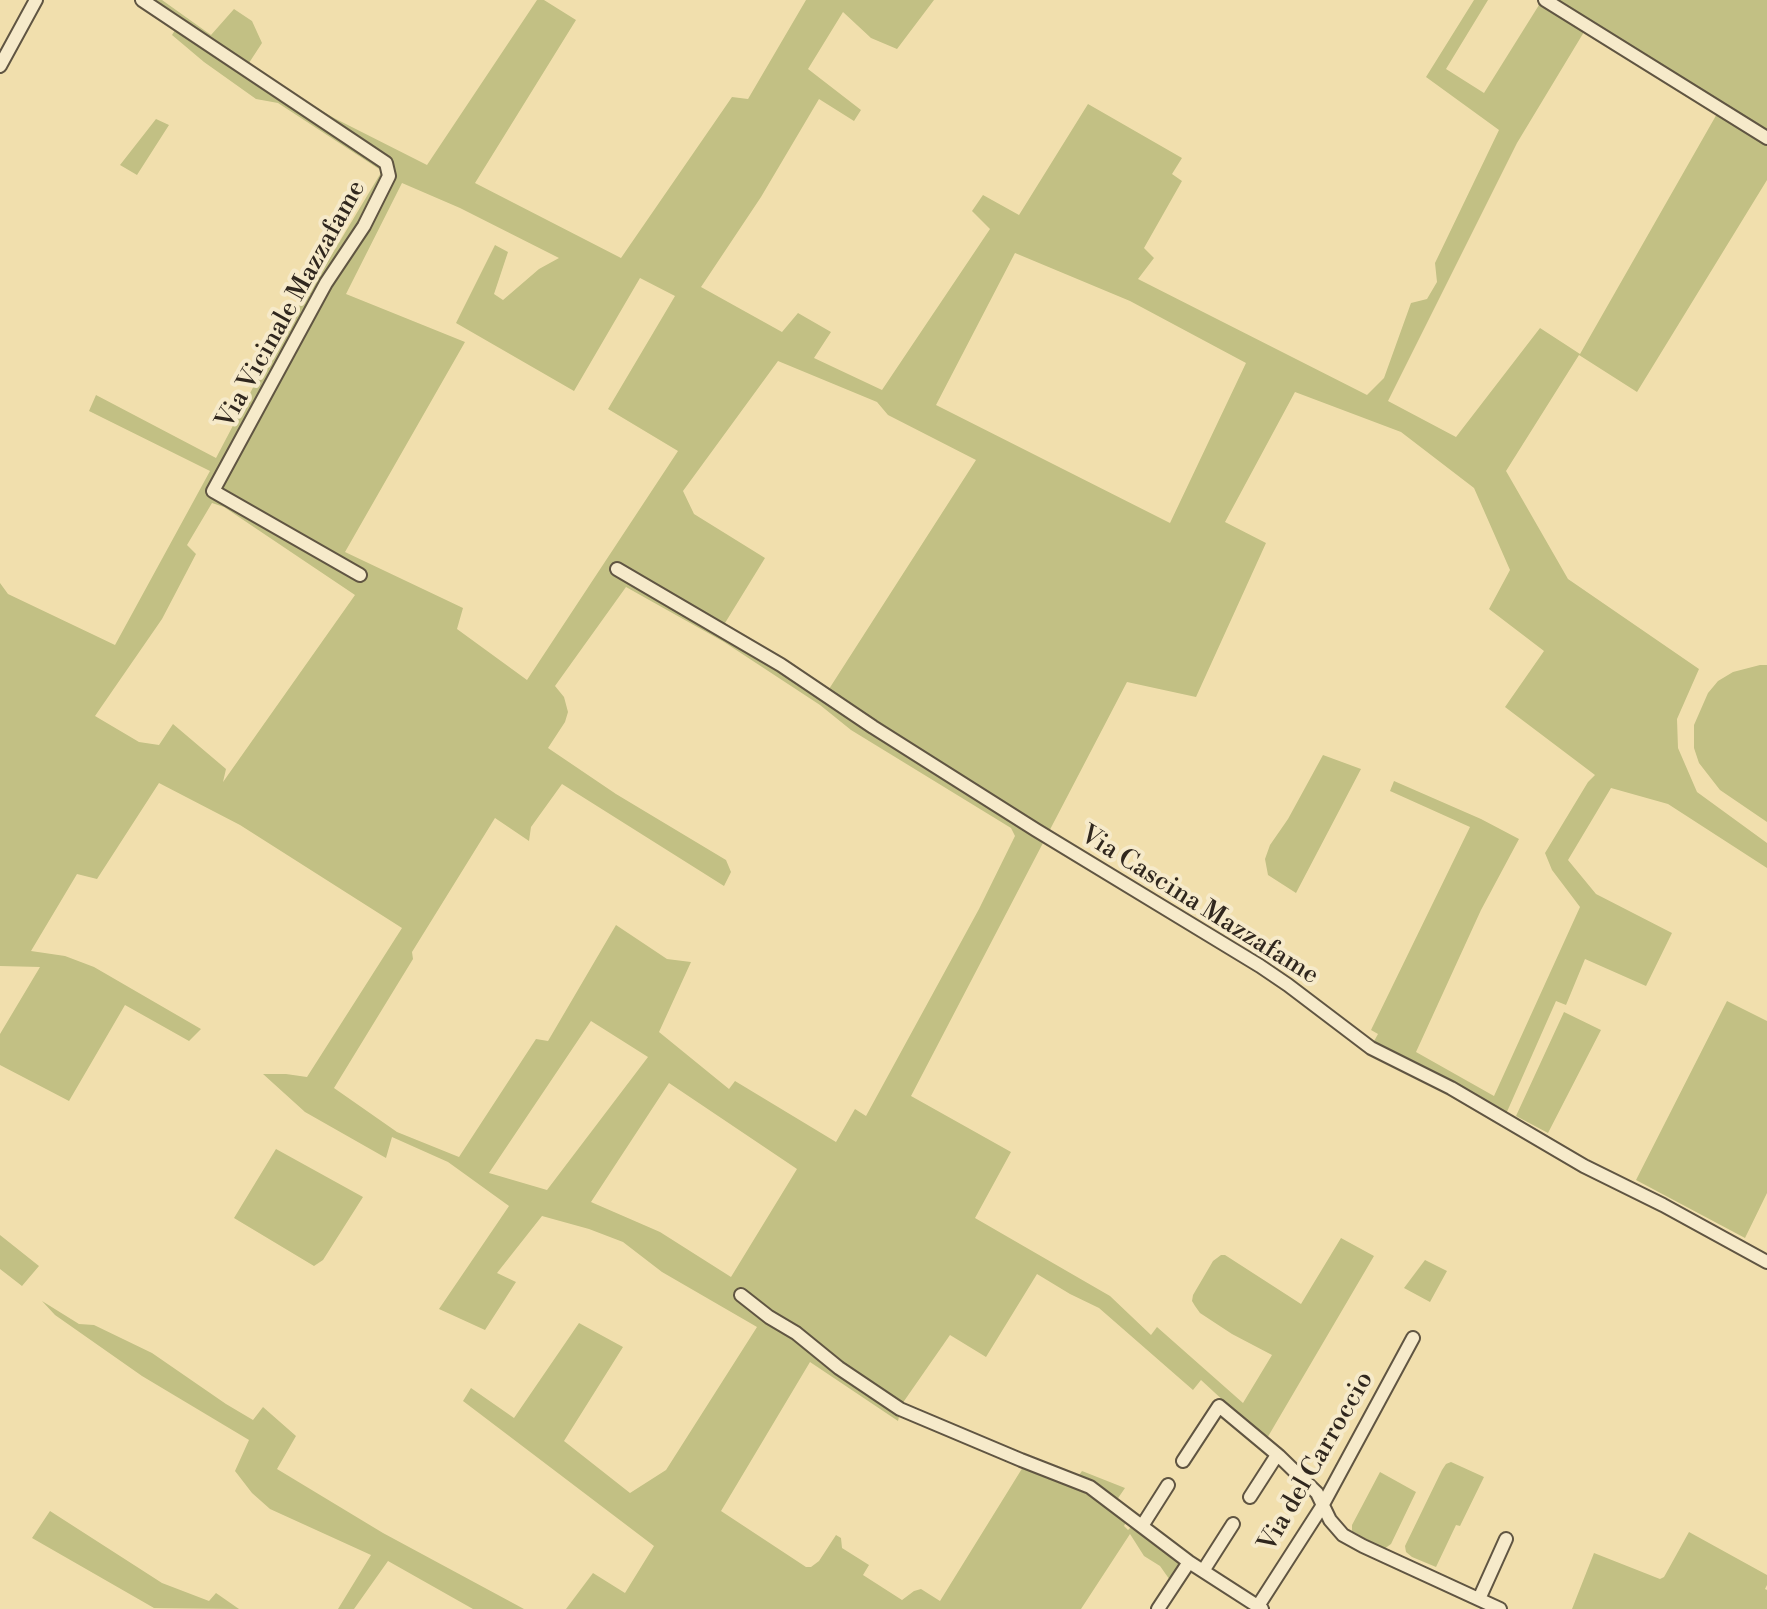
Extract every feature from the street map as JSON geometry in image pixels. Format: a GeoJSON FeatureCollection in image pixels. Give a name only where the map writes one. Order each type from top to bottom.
{"type":"FeatureCollection","features":[{"type":"Feature","properties":{"kind":"street"},"geometry":{"type":"LineString","coordinates":[[0,66],[36,0]]}},
{"type":"Feature","properties":{"kind":"street","name":"Via Vicinale Mazzafame"},"geometry":{"type":"LineString","coordinates":[[142,0],[386,163],[389,176],[364,226],[326,283],[213,491],[360,575]]}},
{"type":"Feature","properties":{"kind":"street"},"geometry":{"type":"LineString","coordinates":[[1545,0],[1767,138]]}},
{"type":"Feature","properties":{"kind":"street","name":"Via Cascina Mazzafame"},"geometry":{"type":"LineString","coordinates":[[617,569],[781,665],[873,727],[1260,966],[1371,1048],[1451,1088],[1584,1166],[1767,1262]]}},
{"type":"Feature","properties":{"kind":"street"},"geometry":{"type":"LineString","coordinates":[[741,1295],[796,1333],[829,1362],[900,1409],[1088,1485],[1189,1562],[1260,1608]]}},
{"type":"Feature","properties":{"kind":"street","name":"Via del Carroccio"},"geometry":{"type":"LineString","coordinates":[[1260,1608],[1323,1504],[1413,1338]]}},
{"type":"Feature","properties":{"kind":"street"},"geometry":{"type":"LineString","coordinates":[[1183,1461],[1219,1406],[1317,1493],[1337,1529],[1354,1542],[1500,1609]]}},
{"type":"Feature","properties":{"kind":"street"},"geometry":{"type":"LineString","coordinates":[[1250,1497],[1277,1455]]}},
{"type":"Feature","properties":{"kind":"street"},"geometry":{"type":"LineString","coordinates":[[1142,1526],[1168,1485]]}},
{"type":"Feature","properties":{"kind":"street"},"geometry":{"type":"LineString","coordinates":[[1203,1571],[1233,1524]]}},
{"type":"Feature","properties":{"kind":"street"},"geometry":{"type":"LineString","coordinates":[[1479,1599],[1506,1539]]}},
{"type":"Feature","properties":{"kind":"street"},"geometry":{"type":"LineString","coordinates":[[1158,1609],[1189,1562]]}},
{"type":"Feature","properties":{"kind":"shaded area"},"geometry":{"type":"Polygon","coordinates":[[[146,0],[162,0],[211,35],[234,9],[252,21],[262,43],[247,66],[334,118],[427,165],[537,0],[544,0],[576,20],[475,183],[621,258],[732,97],[748,99],[806,0],[934,0],[897,49],[871,38],[843,12],[808,69],[861,110],[854,121],[819,99],[761,197],[701,287],[782,332],[798,313],[831,332],[814,358],[882,390],[990,229],[972,211],[983,195],[1019,215],[1088,104],[1182,158],[1172,174],[1182,181],[1144,248],[1154,258],[1138,279],[1367,395],[1384,378],[1411,303],[1427,299],[1437,282],[1435,263],[1499,130],[1426,77],[1474,0],[1488,0],[1446,69],[1484,93],[1539,5],[1584,32],[1517,143],[1388,401],[1456,437],[1540,328],[1580,354],[1718,112],[1767,145],[1767,180],[1637,392],[1579,355],[1506,471],[1568,579],[1699,669],[1677,719],[1678,748],[1697,792],[1767,843],[1767,868],[1668,804],[1611,788],[1568,860],[1596,894],[1672,933],[1646,986],[1585,959],[1566,1005],[1556,1001],[1506,1114],[1373,1043],[1378,1034],[1371,1030],[1470,827],[1390,791],[1394,781],[1519,839],[1481,910],[1416,1052],[1494,1096],[1580,907],[1552,870],[1545,853],[1595,775],[1505,707],[1544,651],[1489,609],[1510,570],[1474,488],[1401,432],[1295,392],[1225,522],[1266,543],[1196,697],[1127,682],[911,1096],[1011,1152],[975,1218],[1110,1296],[1151,1335],[1157,1327],[1243,1403],[1272,1355],[1232,1334],[1200,1313],[1195,1306],[1193,1295],[1213,1261],[1225,1255],[1301,1304],[1341,1238],[1374,1256],[1266,1440],[1201,1380],[1193,1390],[1099,1308],[1037,1274],[986,1357],[950,1335],[902,1404],[898,1421],[810,1362],[721,1511],[806,1567],[819,1561],[836,1535],[841,1538],[842,1548],[869,1565],[863,1575],[902,1600],[921,1589],[940,1601],[1023,1467],[1074,1482],[1082,1471],[1125,1488],[1112,1507],[1127,1520],[1124,1526],[1128,1530],[1134,1524],[1184,1564],[1172,1583],[1160,1566],[1144,1556],[1130,1534],[1081,1609],[566,1609],[593,1573],[625,1593],[654,1546],[463,1401],[471,1388],[514,1418],[579,1323],[623,1347],[564,1441],[630,1493],[666,1470],[757,1327],[662,1272],[623,1242],[542,1216],[497,1273],[516,1282],[485,1330],[439,1309],[509,1206],[448,1162],[392,1137],[386,1158],[305,1112],[263,1074],[307,1077],[402,928],[240,825],[159,783],[97,879],[77,874],[31,951],[65,956],[94,967],[201,1029],[189,1041],[125,1005],[69,1101],[0,1065],[0,1034],[40,967],[0,966],[0,583],[8,594],[115,645],[210,471],[89,411],[96,395],[216,458],[311,277],[322,271],[382,171],[278,103],[256,99],[204,62],[172,35],[180,22],[146,0]],[[402,183],[346,294],[465,342],[345,552],[463,608],[457,629],[527,680],[678,451],[608,409],[675,296],[640,278],[574,391],[456,323],[495,245],[508,252],[494,294],[503,300],[539,269],[559,258],[460,208],[402,183]],[[1015,253],[936,405],[1170,523],[1246,363],[1130,301],[1015,253]],[[778,361],[683,491],[694,514],[765,558],[725,623],[829,689],[976,460],[888,415],[877,402],[778,361]],[[212,503],[187,545],[196,554],[162,619],[95,716],[139,742],[159,745],[173,724],[226,769],[223,782],[355,595],[224,507],[212,503]],[[626,587],[555,686],[564,697],[568,712],[565,722],[548,748],[616,794],[726,860],[731,872],[724,886],[562,784],[531,827],[529,841],[495,818],[412,952],[413,959],[334,1088],[397,1132],[459,1157],[536,1039],[548,1041],[616,925],[667,959],[691,962],[659,1032],[729,1089],[735,1081],[836,1142],[855,1109],[866,1116],[979,909],[1015,836],[1011,828],[851,730],[820,705],[724,642],[626,587]],[[591,1021],[489,1173],[547,1190],[648,1057],[591,1021]],[[669,1083],[591,1202],[660,1232],[731,1277],[797,1169],[669,1083]]]}},
{"type":"Feature","properties":{"kind":"shaded area"},"geometry":{"type":"Polygon","coordinates":[[[1558,0],[1767,0],[1767,129],[1696,86],[1558,0]]]}},
{"type":"Feature","properties":{"kind":"shaded area"},"geometry":{"type":"Polygon","coordinates":[[[156,119],[169,125],[137,175],[120,165],[156,119]]]}},
{"type":"Feature","properties":{"kind":"shaded area"},"geometry":{"type":"Polygon","coordinates":[[[1767,665],[1767,822],[1720,790],[1699,763],[1694,748],[1694,725],[1708,693],[1718,681],[1733,672],[1767,665]]]}},
{"type":"Feature","properties":{"kind":"shaded area"},"geometry":{"type":"Polygon","coordinates":[[[1323,755],[1361,769],[1296,893],[1268,875],[1265,859],[1270,845],[1323,755]]]}},
{"type":"Feature","properties":{"kind":"shaded area"},"geometry":{"type":"Polygon","coordinates":[[[1727,1001],[1767,1021],[1767,1193],[1745,1238],[1636,1180],[1727,1001]]]}},
{"type":"Feature","properties":{"kind":"shaded area"},"geometry":{"type":"Polygon","coordinates":[[[1564,1012],[1601,1030],[1548,1133],[1516,1116],[1564,1012]]]}},
{"type":"Feature","properties":{"kind":"shaded area"},"geometry":{"type":"Polygon","coordinates":[[[276,1149],[363,1197],[323,1260],[314,1266],[234,1218],[276,1149]]]}},
{"type":"Feature","properties":{"kind":"shaded area"},"geometry":{"type":"Polygon","coordinates":[[[0,1235],[39,1266],[22,1286],[0,1269],[0,1235]]]}},
{"type":"Feature","properties":{"kind":"shaded area"},"geometry":{"type":"Polygon","coordinates":[[[1425,1260],[1447,1271],[1430,1302],[1404,1288],[1425,1260]]]}},
{"type":"Feature","properties":{"kind":"shaded area"},"geometry":{"type":"Polygon","coordinates":[[[42,1301],[79,1324],[94,1325],[152,1353],[253,1420],[263,1407],[296,1436],[277,1469],[383,1533],[524,1609],[473,1609],[388,1561],[354,1609],[338,1609],[371,1555],[270,1509],[252,1493],[235,1471],[249,1440],[142,1376],[55,1315],[42,1301]]]}},
{"type":"Feature","properties":{"kind":"shaded area"},"geometry":{"type":"Polygon","coordinates":[[[1451,1462],[1484,1477],[1436,1567],[1412,1557],[1405,1546],[1442,1470],[1451,1462]]]}},
{"type":"Feature","properties":{"kind":"shaded area"},"geometry":{"type":"Polygon","coordinates":[[[1380,1472],[1416,1492],[1391,1544],[1384,1549],[1352,1531],[1352,1525],[1380,1472]]]}},
{"type":"Feature","properties":{"kind":"shaded area"},"geometry":{"type":"Polygon","coordinates":[[[50,1511],[162,1583],[209,1601],[216,1593],[239,1609],[154,1608],[32,1538],[50,1511]]]}},
{"type":"Feature","properties":{"kind":"shaded area"},"geometry":{"type":"Polygon","coordinates":[[[1689,1532],[1767,1575],[1767,1609],[1572,1609],[1594,1553],[1660,1579],[1689,1532]]]}}]}
